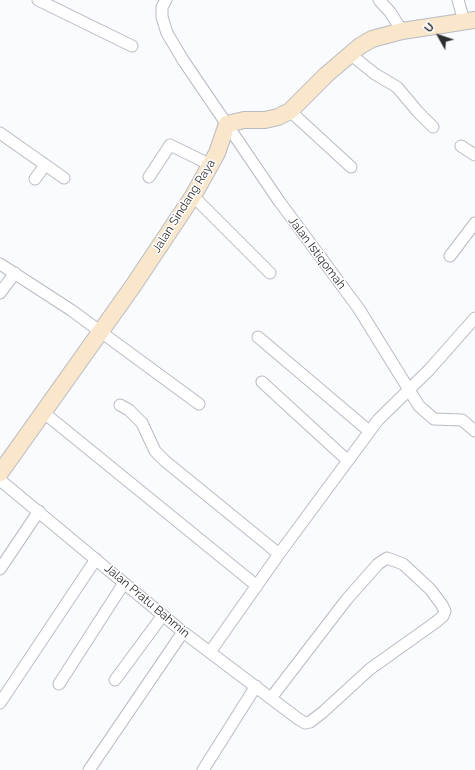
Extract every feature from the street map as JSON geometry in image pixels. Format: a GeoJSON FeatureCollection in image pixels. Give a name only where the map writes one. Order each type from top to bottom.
{"type":"FeatureCollection","features":[{"type":"Feature","properties":{"kind":"street"},"geometry":{"type":"LineString","coordinates":[[38,0],[132,46]]}},
{"type":"Feature","properties":{"kind":"street"},"geometry":{"type":"LineString","coordinates":[[379,0],[390,12],[402,31]]}},
{"type":"Feature","properties":{"kind":"street"},"geometry":{"type":"LineString","coordinates":[[224,120],[265,120],[278,117],[290,111],[326,75],[350,54],[372,39],[402,31],[470,21],[458,0]]}},
{"type":"Feature","properties":{"kind":"street","name":"Jalan Istiqomah"},"geometry":{"type":"LineString","coordinates":[[161,2],[162,16],[167,34],[199,85],[279,201],[359,309],[408,391],[419,406],[434,419],[462,420],[475,431]]}},
{"type":"Feature","properties":{"kind":"street"},"geometry":{"type":"LineString","coordinates":[[350,54],[375,74],[397,87],[433,128]]}},
{"type":"Feature","properties":{"kind":"street"},"geometry":{"type":"LineString","coordinates":[[290,111],[351,167]]}},
{"type":"Feature","properties":{"kind":"street","name":"Jalan Sindang Raya"},"geometry":{"type":"LineString","coordinates":[[0,473],[101,331],[193,196],[211,165],[224,120]]}},
{"type":"Feature","properties":{"kind":"street"},"geometry":{"type":"LineString","coordinates":[[0,133],[64,178]]}},
{"type":"Feature","properties":{"kind":"street"},"geometry":{"type":"LineString","coordinates":[[149,178],[170,145],[211,165]]}},
{"type":"Feature","properties":{"kind":"street"},"geometry":{"type":"LineString","coordinates":[[461,146],[475,155]]}},
{"type":"Feature","properties":{"kind":"street"},"geometry":{"type":"LineString","coordinates":[[34,179],[45,165]]}},
{"type":"Feature","properties":{"kind":"street"},"geometry":{"type":"LineString","coordinates":[[193,196],[270,273]]}},
{"type":"Feature","properties":{"kind":"street"},"geometry":{"type":"LineString","coordinates":[[450,256],[475,222]]}},
{"type":"Feature","properties":{"kind":"street"},"geometry":{"type":"LineString","coordinates":[[0,264],[101,331],[198,404]]}},
{"type":"Feature","properties":{"kind":"street"},"geometry":{"type":"LineString","coordinates":[[0,293],[15,273]]}},
{"type":"Feature","properties":{"kind":"street"},"geometry":{"type":"LineString","coordinates":[[210,652],[279,554],[369,431],[475,318]]}},
{"type":"Feature","properties":{"kind":"street"},"geometry":{"type":"LineString","coordinates":[[258,337],[369,431]]}},
{"type":"Feature","properties":{"kind":"street"},"geometry":{"type":"LineString","coordinates":[[262,382],[347,460]]}},
{"type":"Feature","properties":{"kind":"street"},"geometry":{"type":"LineString","coordinates":[[120,405],[129,410],[142,424],[155,451],[165,461],[279,554]]}},
{"type":"Feature","properties":{"kind":"street"},"geometry":{"type":"LineString","coordinates":[[43,412],[257,586]]}},
{"type":"Feature","properties":{"kind":"street","name":"Jalan Pratu Bahmin"},"geometry":{"type":"LineString","coordinates":[[0,480],[39,511],[182,632],[297,718],[305,723],[310,722],[323,712],[370,669],[443,616],[445,611],[442,605],[430,589],[403,564],[387,558],[378,564],[347,599],[271,698]]}},
{"type":"Feature","properties":{"kind":"street"},"geometry":{"type":"LineString","coordinates":[[0,570],[39,511]]}},
{"type":"Feature","properties":{"kind":"street"},"geometry":{"type":"LineString","coordinates":[[0,703],[96,559]]}},
{"type":"Feature","properties":{"kind":"street"},"geometry":{"type":"LineString","coordinates":[[59,684],[124,583]]}},
{"type":"Feature","properties":{"kind":"street"},"geometry":{"type":"LineString","coordinates":[[114,680],[163,615]]}},
{"type":"Feature","properties":{"kind":"street"},"geometry":{"type":"LineString","coordinates":[[89,770],[182,632]]}},
{"type":"Feature","properties":{"kind":"street"},"geometry":{"type":"LineString","coordinates":[[203,770],[256,686]]}}]}
